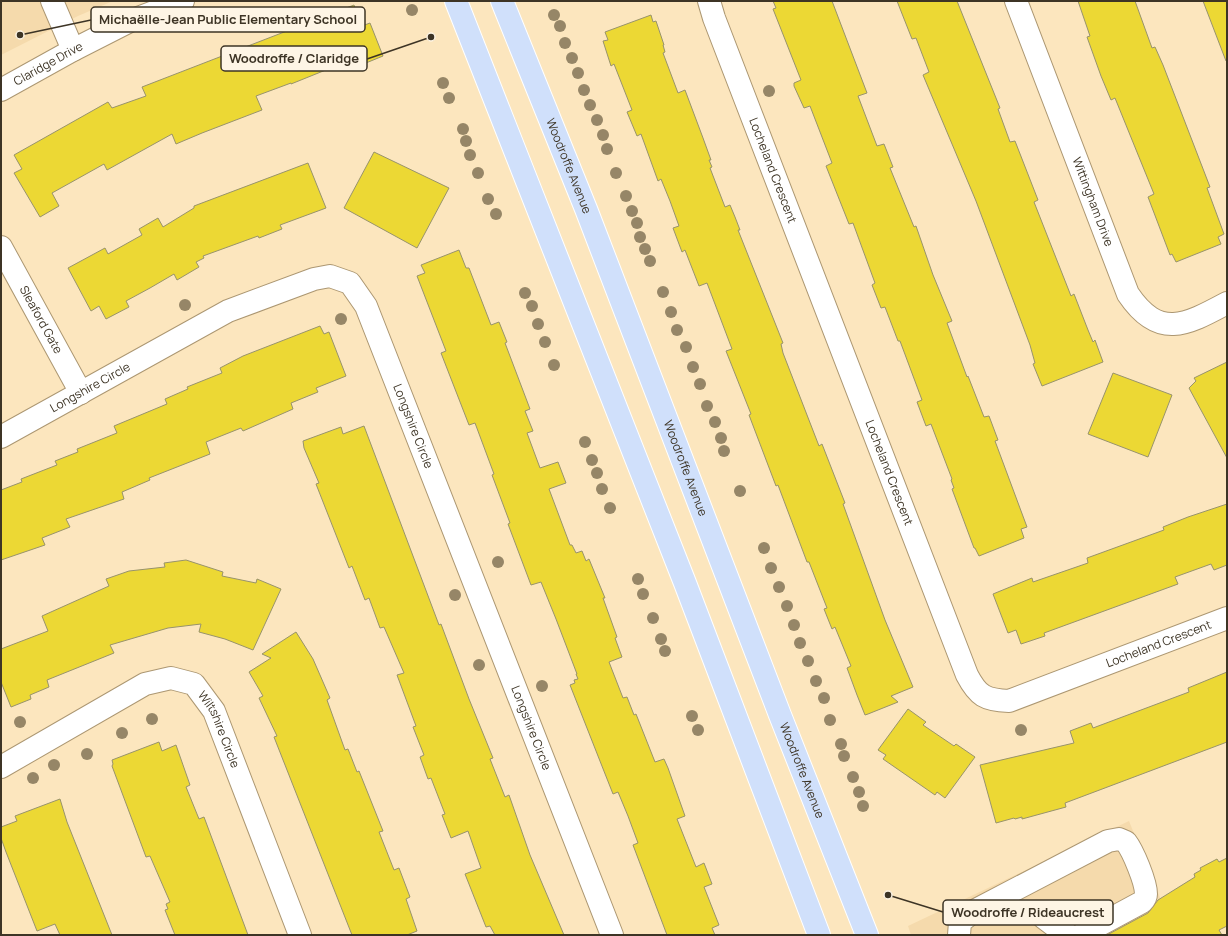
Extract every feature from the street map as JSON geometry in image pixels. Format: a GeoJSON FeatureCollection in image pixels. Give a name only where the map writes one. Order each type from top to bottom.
{"type":"FeatureCollection","features":[{"type":"Feature","properties":{"kind":"main road"},"geometry":{"type":"LineString","coordinates":[[456,1],[685,583],[819,935]]}},
{"type":"Feature","properties":{"kind":"main road","name":"Woodroffe Avenue"},"geometry":{"type":"LineString","coordinates":[[502,1],[586,209],[774,700],[867,935]]}},
{"type":"Feature","properties":{"kind":"street"},"geometry":{"type":"LineString","coordinates":[[52,1],[73,50]]}},
{"type":"Feature","properties":{"kind":"street","name":"Claridge Drive"},"geometry":{"type":"LineString","coordinates":[[1,90],[73,50],[130,21],[183,1]]}},
{"type":"Feature","properties":{"kind":"street","name":"Locheland Crescent"},"geometry":{"type":"LineString","coordinates":[[710,1],[720,33],[964,668],[974,690],[984,697],[1009,701],[1227,618]]}},
{"type":"Feature","properties":{"kind":"street","name":"Wittingham Drive"},"geometry":{"type":"LineString","coordinates":[[1016,1],[1128,294],[1138,308],[1148,317],[1159,322],[1172,325],[1201,316],[1227,303]]}},
{"type":"Feature","properties":{"kind":"street","name":"Sleaford Gate"},"geometry":{"type":"LineString","coordinates":[[1,247],[81,393]]}},
{"type":"Feature","properties":{"kind":"street","name":"Longshire Circle"},"geometry":{"type":"LineString","coordinates":[[1,437],[228,311],[314,279],[330,276],[350,283],[366,306],[612,935]]}},
{"type":"Feature","properties":{"kind":"street","name":"Wiltshire Circle"},"geometry":{"type":"LineString","coordinates":[[1,767],[145,684],[171,678],[194,684],[214,711],[300,935]]}},
{"type":"Feature","properties":{"kind":"street"},"geometry":{"type":"LineString","coordinates":[[959,935],[960,922],[974,911],[1108,841],[1119,839],[1126,842],[1138,868],[1145,889],[1145,898],[1142,902],[1081,935]]}},
{"type":"Feature","properties":{"kind":"street"},"geometry":{"type":"LineString","coordinates":[[1044,918],[1069,935]]}},
{"type":"Feature","properties":{"kind":"shaded area"},"geometry":{"type":"Polygon","coordinates":[[[1,1],[113,1],[78,16],[1,55],[1,1]]]}},
{"type":"Feature","properties":{"kind":"shaded area"},"geometry":{"type":"Polygon","coordinates":[[[1129,821],[1175,935],[911,935],[908,926],[1129,821]]]}},
{"type":"Feature","properties":{"kind":"building"},"geometry":{"type":"Polygon","coordinates":[[[773,1],[832,1],[867,93],[858,96],[877,146],[884,144],[893,167],[890,168],[914,227],[916,226],[933,275],[952,321],[947,323],[967,377],[968,376],[984,417],[989,416],[998,440],[995,441],[1027,527],[1021,529],[1024,538],[979,556],[974,548],[952,489],[954,488],[952,479],[931,424],[926,426],[917,402],[922,400],[900,341],[898,341],[885,307],[881,308],[872,285],[875,283],[853,223],[849,224],[826,166],[832,163],[810,106],[804,108],[794,86],[794,83],[801,80],[773,9],[776,8],[773,1]]]}},
{"type":"Feature","properties":{"kind":"building"},"geometry":{"type":"Polygon","coordinates":[[[897,1],[957,1],[1000,108],[998,109],[1010,142],[1015,141],[1038,200],[1034,202],[1071,296],[1074,294],[1093,342],[1095,340],[1103,362],[1042,386],[1033,364],[1035,363],[1030,345],[976,201],[923,75],[929,72],[916,38],[912,39],[897,1]]]}},
{"type":"Feature","properties":{"kind":"building"},"geometry":{"type":"Polygon","coordinates":[[[1078,1],[1135,1],[1152,48],[1155,47],[1163,65],[1210,187],[1207,188],[1224,234],[1218,237],[1221,244],[1176,262],[1172,254],[1170,255],[1148,197],[1154,194],[1115,98],[1111,100],[1101,76],[1087,37],[1090,36],[1078,1]]]}},
{"type":"Feature","properties":{"kind":"building"},"geometry":{"type":"Polygon","coordinates":[[[1203,1],[1227,1],[1227,61],[1226,61],[1203,1]]]}},
{"type":"Feature","properties":{"kind":"building"},"geometry":{"type":"Polygon","coordinates":[[[354,5],[362,26],[370,23],[383,56],[361,65],[358,57],[291,84],[256,96],[262,110],[176,144],[172,134],[107,170],[104,164],[52,193],[59,206],[40,217],[14,173],[22,169],[14,155],[108,102],[112,108],[146,96],[142,87],[354,5]]]}},
{"type":"Feature","properties":{"kind":"building"},"geometry":{"type":"Polygon","coordinates":[[[651,15],[653,22],[656,21],[664,45],[665,52],[663,53],[678,93],[685,90],[711,160],[709,160],[712,167],[710,168],[725,207],[730,205],[735,217],[740,230],[738,230],[783,343],[781,344],[783,353],[819,446],[822,444],[845,503],[843,504],[885,620],[913,687],[891,696],[898,702],[865,715],[847,668],[851,666],[835,627],[832,629],[824,609],[827,608],[809,562],[807,562],[778,485],[776,486],[749,415],[751,414],[726,351],[732,349],[707,283],[699,286],[685,250],[682,252],[673,228],[679,226],[670,201],[661,179],[658,181],[641,134],[637,136],[627,112],[632,110],[614,64],[611,66],[603,41],[608,40],[605,32],[651,15]]]}},
{"type":"Feature","properties":{"kind":"building"},"geometry":{"type":"Polygon","coordinates":[[[374,152],[449,188],[417,248],[344,208],[374,152]]]}},
{"type":"Feature","properties":{"kind":"building"},"geometry":{"type":"Polygon","coordinates":[[[308,163],[326,208],[280,225],[282,229],[259,238],[258,236],[203,256],[204,258],[196,262],[199,267],[177,280],[174,274],[126,301],[129,307],[106,319],[99,306],[91,311],[68,268],[105,248],[108,254],[142,235],[139,229],[158,218],[163,227],[194,208],[194,206],[308,163]]]}},
{"type":"Feature","properties":{"kind":"building"},"geometry":{"type":"Polygon","coordinates":[[[459,250],[466,268],[469,268],[491,325],[499,322],[507,342],[505,343],[530,409],[525,411],[533,431],[527,433],[540,468],[558,462],[566,483],[549,489],[570,545],[572,545],[576,553],[582,551],[586,561],[589,559],[605,598],[603,598],[617,637],[615,638],[622,657],[609,662],[623,698],[627,697],[634,715],[636,714],[655,762],[664,759],[685,816],[677,819],[696,867],[704,863],[712,884],[704,887],[719,925],[712,928],[715,935],[667,935],[633,845],[638,843],[628,816],[618,792],[613,794],[570,685],[575,683],[574,680],[578,679],[577,674],[556,619],[541,582],[531,585],[508,524],[510,523],[492,475],[494,474],[475,423],[469,425],[441,353],[446,351],[417,276],[425,273],[421,265],[459,250]]]}},
{"type":"Feature","properties":{"kind":"building"},"geometry":{"type":"Polygon","coordinates":[[[320,326],[324,334],[329,332],[346,376],[316,388],[318,392],[291,403],[293,409],[243,431],[241,428],[206,442],[210,454],[149,478],[150,480],[122,492],[124,499],[66,519],[70,527],[42,538],[45,545],[1,560],[1,490],[22,482],[21,479],[57,465],[55,461],[78,452],[77,449],[117,433],[114,426],[167,404],[165,399],[188,389],[187,387],[222,373],[220,368],[243,356],[320,326]]]}},
{"type":"Feature","properties":{"kind":"building"},"geometry":{"type":"Polygon","coordinates":[[[1227,362],[1227,458],[1189,388],[1196,381],[1194,378],[1227,362]]]}},
{"type":"Feature","properties":{"kind":"building"},"geometry":{"type":"Polygon","coordinates":[[[1113,373],[1172,395],[1148,457],[1088,434],[1113,373]]]}},
{"type":"Feature","properties":{"kind":"building"},"geometry":{"type":"Polygon","coordinates":[[[364,426],[439,625],[441,624],[493,758],[490,759],[505,797],[509,795],[530,855],[564,935],[495,935],[490,926],[486,927],[465,874],[481,868],[468,831],[451,838],[442,815],[445,814],[431,778],[428,779],[420,757],[424,755],[413,727],[416,726],[397,675],[404,673],[384,627],[380,628],[369,598],[365,600],[352,566],[349,568],[316,484],[319,483],[304,448],[303,441],[341,427],[343,434],[364,426]]]}},
{"type":"Feature","properties":{"kind":"building"},"geometry":{"type":"Polygon","coordinates":[[[1227,504],[1227,565],[1214,570],[1211,564],[1175,577],[1178,584],[1044,633],[1045,636],[1021,644],[1016,630],[1008,633],[993,594],[1032,578],[1033,582],[1088,563],[1087,558],[1164,530],[1163,527],[1188,517],[1227,504]]]}},
{"type":"Feature","properties":{"kind":"building"},"geometry":{"type":"Polygon","coordinates":[[[186,560],[223,572],[222,576],[256,583],[257,579],[281,589],[253,650],[225,639],[199,632],[201,624],[168,628],[110,645],[114,653],[47,680],[49,687],[30,695],[31,699],[11,707],[1,682],[1,649],[48,631],[42,616],[109,586],[106,579],[129,571],[165,567],[164,563],[186,560]]]}},
{"type":"Feature","properties":{"kind":"building"},"geometry":{"type":"Polygon","coordinates":[[[296,632],[313,659],[330,698],[327,700],[345,750],[348,749],[357,772],[359,771],[383,831],[379,832],[394,870],[399,868],[410,897],[406,899],[417,931],[407,935],[352,935],[274,737],[277,736],[259,698],[263,696],[249,672],[271,658],[262,654],[296,632]]]}},
{"type":"Feature","properties":{"kind":"building"},"geometry":{"type":"Polygon","coordinates":[[[1227,672],[1227,742],[1065,803],[1066,807],[1022,819],[1022,817],[1014,818],[996,823],[980,765],[1074,743],[1070,731],[1091,723],[1093,728],[1189,692],[1188,688],[1227,672]]]}},
{"type":"Feature","properties":{"kind":"building"},"geometry":{"type":"Polygon","coordinates":[[[908,709],[926,722],[923,725],[954,746],[956,744],[975,757],[945,798],[937,792],[935,795],[883,759],[886,755],[878,750],[908,709]]]}},
{"type":"Feature","properties":{"kind":"building"},"geometry":{"type":"Polygon","coordinates":[[[159,742],[162,751],[176,745],[190,785],[186,787],[199,819],[204,817],[248,935],[175,935],[165,910],[168,909],[166,904],[170,902],[150,856],[146,857],[112,766],[112,760],[159,742]]]}},
{"type":"Feature","properties":{"kind":"building"},"geometry":{"type":"Polygon","coordinates":[[[60,799],[67,822],[112,935],[60,935],[55,924],[37,931],[6,852],[1,838],[1,827],[17,821],[15,816],[60,799]]]}},
{"type":"Feature","properties":{"kind":"building"},"geometry":{"type":"Polygon","coordinates":[[[1227,858],[1227,926],[1219,930],[1222,935],[1107,935],[1148,913],[1158,900],[1195,877],[1194,874],[1201,870],[1200,868],[1217,859],[1219,862],[1227,858]]]}},
{"type":"Feature","properties":{"kind":"place","name":"Michaëlle-Jean Public Elementary School"},"geometry":{"type":"Point","coordinates":[20,35]}},
{"type":"Feature","properties":{"kind":"place","name":"Woodroffe / Claridge"},"geometry":{"type":"Point","coordinates":[431,37]}},
{"type":"Feature","properties":{"kind":"place","name":"Woodroffe / Rideaucrest"},"geometry":{"type":"Point","coordinates":[888,895]}}]}
